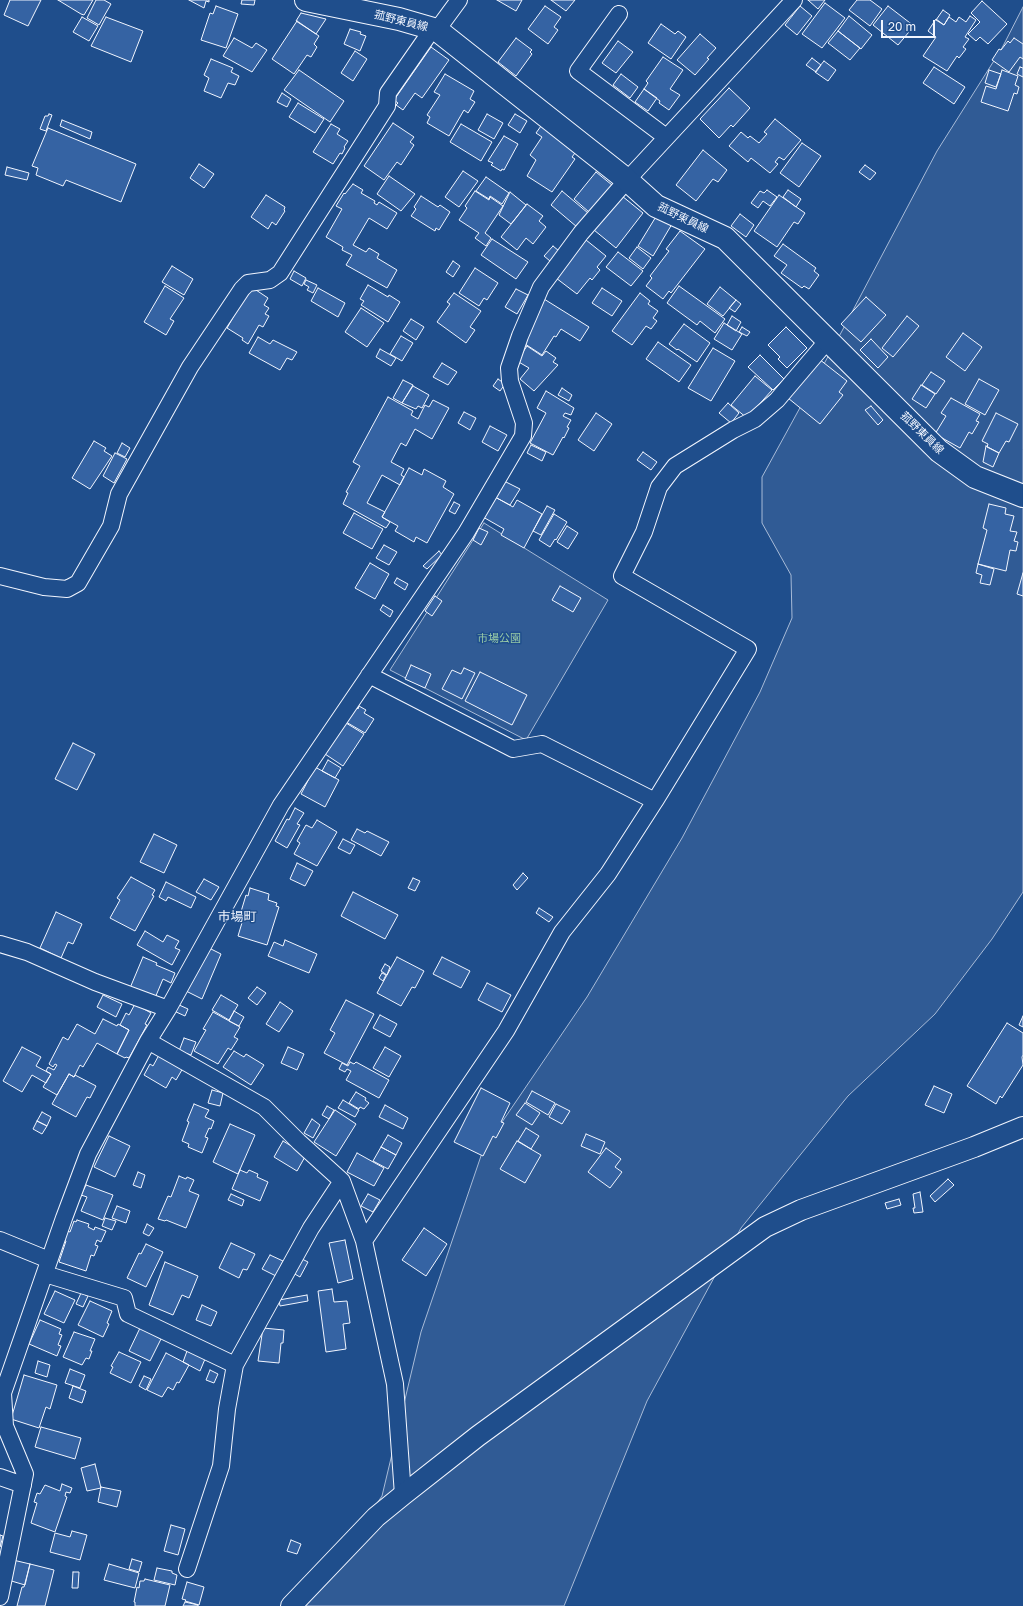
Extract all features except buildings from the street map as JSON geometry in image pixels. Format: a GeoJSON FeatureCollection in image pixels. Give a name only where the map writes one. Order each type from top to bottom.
{"type":"FeatureCollection","features":[{"type":"Feature","properties":{"kind":"main road","name":"菰野東員線"},"geometry":{"type":"LineString","coordinates":[[306,0],[400,19],[433,29],[627,180],[656,206],[725,238],[939,451],[975,477],[1023,496]]}},
{"type":"Feature","properties":{"kind":"street"},"geometry":{"type":"LineString","coordinates":[[0,576],[44,587],[68,589],[78,583],[111,526],[119,494],[190,367],[242,289],[248,283],[270,280],[280,273],[387,106],[388,93],[433,29],[459,0]]}},
{"type":"Feature","properties":{"kind":"street"},"geometry":{"type":"LineString","coordinates":[[0,1597],[25,1474],[2,1432],[3,1393],[88,1154],[148,1042],[168,1009],[281,805],[466,533],[523,436],[524,423],[510,381],[509,368],[520,336],[541,287],[581,234],[627,180],[794,0]]}},
{"type":"Feature","properties":{"kind":"street"},"geometry":{"type":"LineString","coordinates":[[619,14],[578,71],[666,137]]}},
{"type":"Feature","properties":{"kind":"street"},"geometry":{"type":"LineString","coordinates":[[364,1241],[501,1038],[562,932],[608,874],[655,801],[748,649],[622,576],[644,532],[659,487],[676,466],[733,430],[755,419],[777,400],[828,340]]}},
{"type":"Feature","properties":{"kind":"street"},"geometry":{"type":"LineString","coordinates":[[369,675],[514,749],[542,744],[655,801]]}},
{"type":"Feature","properties":{"kind":"street"},"geometry":{"type":"LineString","coordinates":[[0,944],[27,952],[95,982],[168,1009]]}},
{"type":"Feature","properties":{"kind":"street"},"geometry":{"type":"LineString","coordinates":[[148,1042],[264,1107],[299,1142],[342,1180],[364,1241],[395,1384],[403,1495]]}},
{"type":"Feature","properties":{"kind":"street"},"geometry":{"type":"LineString","coordinates":[[291,1606],[376,1517],[403,1495],[478,1436],[766,1227],[801,1210],[974,1147],[1023,1127]]}},
{"type":"Feature","properties":{"kind":"street"},"geometry":{"type":"LineString","coordinates":[[188,1569],[221,1466],[227,1409],[235,1365],[312,1228],[342,1180]]}},
{"type":"Feature","properties":{"kind":"street"},"geometry":{"type":"LineString","coordinates":[[0,1240],[48,1267],[124,1298],[128,1314],[235,1365]]}},
{"type":"Feature","properties":{"kind":"street"},"geometry":{"type":"LineString","coordinates":[[0,1477],[23,1485]]}},
{"type":"Feature","properties":{"kind":"shaded area"},"geometry":{"type":"Polygon","coordinates":[[[1023,7],[1023,892],[992,939],[935,1014],[848,1096],[741,1228],[647,1401],[564,1606],[302,1606],[332,1569],[382,1496],[421,1332],[483,1150],[587,997],[682,838],[760,692],[792,618],[791,575],[762,523],[762,477],[842,331],[937,151],[1002,48],[1023,7]]]}},
{"type":"Feature","properties":{"kind":"shaded area","name":"市場公園"},"geometry":{"type":"Polygon","coordinates":[[[484,523],[608,600],[526,740],[390,670],[484,523]]]}},
{"type":"Feature","properties":{"kind":"district","name":"市場町"},"geometry":{"type":"Point","coordinates":[237,917]}}]}
